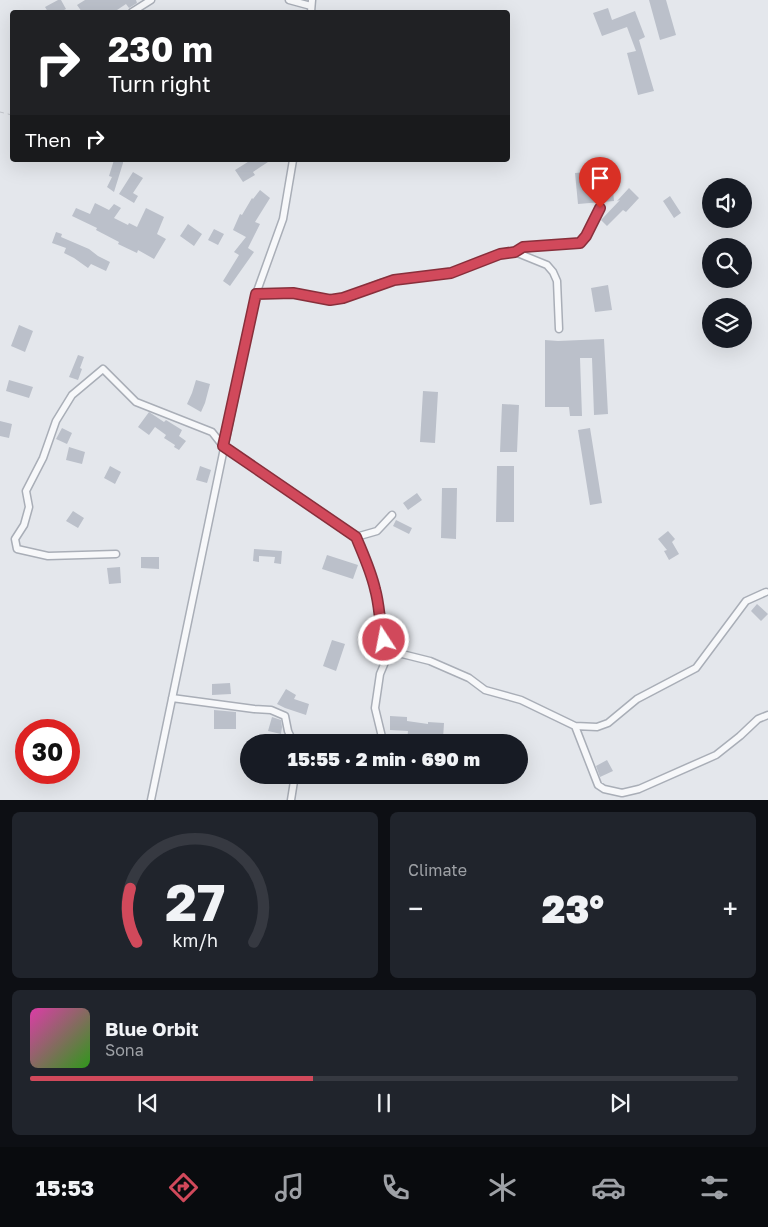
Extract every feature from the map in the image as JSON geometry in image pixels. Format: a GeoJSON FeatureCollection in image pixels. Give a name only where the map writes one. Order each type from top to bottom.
{"type":"FeatureCollection","features":[{"type":"Feature","properties":{"kind":"street"},"geometry":{"type":"LineString","coordinates":[[135,10],[150,0]]}},
{"type":"Feature","properties":{"kind":"street"},"geometry":{"type":"LineString","coordinates":[[289,0],[311,6]]}},
{"type":"Feature","properties":{"kind":"street"},"geometry":{"type":"LineString","coordinates":[[152,800],[223,446],[256,294],[283,219],[293,162]]}},
{"type":"Feature","properties":{"kind":"street"},"geometry":{"type":"LineString","coordinates":[[515,252],[520,248],[532,245],[580,243],[586,236],[600,208]]}},
{"type":"Feature","properties":{"kind":"street"},"geometry":{"type":"LineString","coordinates":[[256,294],[293,293],[330,300],[343,298],[381,283],[451,273],[500,254],[515,252],[547,265],[553,272],[557,281],[559,329]]}},
{"type":"Feature","properties":{"kind":"street"},"geometry":{"type":"LineString","coordinates":[[116,554],[48,556],[17,549],[15,539],[24,525],[29,507],[26,491],[43,458],[56,422],[72,395],[103,369],[136,402],[212,432],[223,446],[356,537],[376,590],[381,630],[388,655],[380,674],[376,708],[381,734]]}},
{"type":"Feature","properties":{"kind":"street"},"geometry":{"type":"LineString","coordinates":[[356,537],[377,531],[392,515]]}},
{"type":"Feature","properties":{"kind":"street"},"geometry":{"type":"LineString","coordinates":[[386,650],[430,660],[469,678],[485,690],[521,700],[575,726],[597,727],[608,722],[637,699],[696,668],[746,601],[766,592]]}},
{"type":"Feature","properties":{"kind":"street"},"geometry":{"type":"LineString","coordinates":[[172,698],[254,710],[271,710],[285,716],[290,734]]}},
{"type":"Feature","properties":{"kind":"street"},"geometry":{"type":"LineString","coordinates":[[575,726],[598,785],[604,789],[622,793],[639,789],[716,755],[758,719],[768,714]]}},
{"type":"Feature","properties":{"kind":"street"},"geometry":{"type":"LineString","coordinates":[[291,800],[294,784]]}},
{"type":"Feature","properties":{"kind":"building"},"geometry":{"type":"Polygon","coordinates":[[[61,0],[66,9],[47,10],[45,7],[61,0]]]}},
{"type":"Feature","properties":{"kind":"building"},"geometry":{"type":"Polygon","coordinates":[[[85,0],[136,0],[137,3],[129,8],[126,4],[117,10],[81,10],[77,5],[85,0]]]}},
{"type":"Feature","properties":{"kind":"building"},"geometry":{"type":"Polygon","coordinates":[[[649,0],[666,0],[676,35],[660,40],[649,0]]]}},
{"type":"Feature","properties":{"kind":"building"},"geometry":{"type":"Polygon","coordinates":[[[608,8],[612,20],[635,11],[645,37],[639,40],[654,91],[638,95],[627,53],[636,51],[627,27],[602,36],[593,13],[608,8]]]}},
{"type":"Feature","properties":{"kind":"building"},"geometry":{"type":"Polygon","coordinates":[[[113,162],[123,162],[114,192],[107,187],[112,177],[109,176],[113,162]]]}},
{"type":"Feature","properties":{"kind":"building"},"geometry":{"type":"Polygon","coordinates":[[[248,162],[268,162],[253,172],[255,175],[243,182],[235,170],[248,162]]]}},
{"type":"Feature","properties":{"kind":"building"},"geometry":{"type":"Polygon","coordinates":[[[611,170],[614,201],[578,204],[575,173],[611,170]]]}},
{"type":"Feature","properties":{"kind":"building"},"geometry":{"type":"Polygon","coordinates":[[[133,172],[143,178],[133,193],[138,196],[134,203],[119,194],[133,172]]]}},
{"type":"Feature","properties":{"kind":"building"},"geometry":{"type":"Polygon","coordinates":[[[629,188],[639,198],[626,212],[623,210],[607,226],[601,220],[629,188]]]}},
{"type":"Feature","properties":{"kind":"building"},"geometry":{"type":"Polygon","coordinates":[[[260,190],[270,198],[255,222],[260,224],[248,248],[254,252],[230,286],[223,281],[239,255],[234,252],[246,237],[233,230],[240,214],[242,215],[252,198],[260,190]]]}},
{"type":"Feature","properties":{"kind":"building"},"geometry":{"type":"Polygon","coordinates":[[[670,196],[681,213],[674,218],[663,201],[670,196]]]}},
{"type":"Feature","properties":{"kind":"building"},"geometry":{"type":"Polygon","coordinates":[[[95,203],[109,210],[114,204],[121,208],[114,218],[137,227],[146,208],[164,217],[157,234],[166,239],[154,259],[138,250],[137,253],[118,244],[119,242],[96,230],[97,228],[72,216],[76,208],[90,214],[95,203]]]}},
{"type":"Feature","properties":{"kind":"building"},"geometry":{"type":"Polygon","coordinates":[[[188,224],[202,234],[194,246],[180,236],[188,224]]]}},
{"type":"Feature","properties":{"kind":"building"},"geometry":{"type":"Polygon","coordinates":[[[214,229],[224,234],[218,245],[208,240],[214,229]]]}},
{"type":"Feature","properties":{"kind":"building"},"geometry":{"type":"Polygon","coordinates":[[[56,232],[62,234],[61,237],[89,249],[110,262],[106,271],[91,264],[88,268],[64,253],[66,248],[52,243],[56,232]]]}},
{"type":"Feature","properties":{"kind":"building"},"geometry":{"type":"Polygon","coordinates":[[[608,285],[612,310],[595,312],[591,288],[608,285]]]}},
{"type":"Feature","properties":{"kind":"building"},"geometry":{"type":"Polygon","coordinates":[[[19,325],[33,331],[25,352],[11,346],[19,325]]]}},
{"type":"Feature","properties":{"kind":"building"},"geometry":{"type":"Polygon","coordinates":[[[604,339],[608,414],[594,415],[592,358],[580,358],[582,416],[570,416],[569,407],[545,407],[545,340],[604,339]]]}},
{"type":"Feature","properties":{"kind":"building"},"geometry":{"type":"Polygon","coordinates":[[[78,355],[84,357],[78,380],[69,377],[78,355]]]}},
{"type":"Feature","properties":{"kind":"building"},"geometry":{"type":"Polygon","coordinates":[[[9,380],[33,387],[29,398],[6,391],[9,380]]]}},
{"type":"Feature","properties":{"kind":"building"},"geometry":{"type":"Polygon","coordinates":[[[196,380],[210,384],[201,412],[187,404],[196,380]]]}},
{"type":"Feature","properties":{"kind":"building"},"geometry":{"type":"Polygon","coordinates":[[[423,391],[438,392],[435,443],[420,442],[423,391]]]}},
{"type":"Feature","properties":{"kind":"building"},"geometry":{"type":"Polygon","coordinates":[[[502,404],[519,405],[517,452],[500,452],[502,404]]]}},
{"type":"Feature","properties":{"kind":"building"},"geometry":{"type":"Polygon","coordinates":[[[149,412],[164,422],[166,420],[182,430],[179,436],[186,441],[179,450],[164,438],[166,435],[155,427],[149,435],[138,427],[149,412]]]}},
{"type":"Feature","properties":{"kind":"building"},"geometry":{"type":"Polygon","coordinates":[[[0,421],[12,424],[9,438],[0,436],[0,421]]]}},
{"type":"Feature","properties":{"kind":"building"},"geometry":{"type":"Polygon","coordinates":[[[62,428],[72,433],[67,444],[56,439],[62,428]]]}},
{"type":"Feature","properties":{"kind":"building"},"geometry":{"type":"Polygon","coordinates":[[[590,428],[602,503],[590,505],[578,430],[590,428]]]}},
{"type":"Feature","properties":{"kind":"building"},"geometry":{"type":"Polygon","coordinates":[[[69,447],[85,452],[82,464],[66,460],[69,447]]]}},
{"type":"Feature","properties":{"kind":"building"},"geometry":{"type":"Polygon","coordinates":[[[110,466],[121,472],[115,484],[104,478],[110,466]]]}},
{"type":"Feature","properties":{"kind":"building"},"geometry":{"type":"Polygon","coordinates":[[[200,466],[211,470],[207,483],[196,480],[200,466]]]}},
{"type":"Feature","properties":{"kind":"building"},"geometry":{"type":"Polygon","coordinates":[[[497,466],[514,466],[514,522],[496,522],[497,466]]]}},
{"type":"Feature","properties":{"kind":"building"},"geometry":{"type":"Polygon","coordinates":[[[442,488],[457,488],[456,539],[441,538],[442,488]]]}},
{"type":"Feature","properties":{"kind":"building"},"geometry":{"type":"Polygon","coordinates":[[[417,493],[422,500],[408,510],[403,503],[417,493]]]}},
{"type":"Feature","properties":{"kind":"building"},"geometry":{"type":"Polygon","coordinates":[[[73,511],[84,518],[78,528],[66,521],[73,511]]]}},
{"type":"Feature","properties":{"kind":"building"},"geometry":{"type":"Polygon","coordinates":[[[396,520],[412,528],[409,534],[393,526],[396,520]]]}},
{"type":"Feature","properties":{"kind":"building"},"geometry":{"type":"Polygon","coordinates":[[[668,531],[675,539],[672,542],[679,554],[669,560],[664,551],[667,550],[658,539],[668,531]]]}},
{"type":"Feature","properties":{"kind":"building"},"geometry":{"type":"Polygon","coordinates":[[[254,549],[282,551],[281,564],[274,563],[275,557],[259,556],[259,562],[253,561],[254,549]]]}},
{"type":"Feature","properties":{"kind":"building"},"geometry":{"type":"Polygon","coordinates":[[[327,555],[358,565],[353,579],[322,569],[327,555]]]}},
{"type":"Feature","properties":{"kind":"building"},"geometry":{"type":"Polygon","coordinates":[[[141,557],[159,557],[159,569],[141,568],[141,557]]]}},
{"type":"Feature","properties":{"kind":"building"},"geometry":{"type":"Polygon","coordinates":[[[120,567],[121,583],[109,584],[107,568],[120,567]]]}},
{"type":"Feature","properties":{"kind":"building"},"geometry":{"type":"Polygon","coordinates":[[[757,604],[768,614],[761,621],[751,611],[757,604]]]}},
{"type":"Feature","properties":{"kind":"building"},"geometry":{"type":"Polygon","coordinates":[[[332,640],[345,644],[336,671],[323,666],[332,640]]]}},
{"type":"Feature","properties":{"kind":"building"},"geometry":{"type":"Polygon","coordinates":[[[230,683],[231,694],[212,695],[212,684],[230,683]]]}},
{"type":"Feature","properties":{"kind":"building"},"geometry":{"type":"Polygon","coordinates":[[[286,689],[296,695],[294,699],[309,704],[306,715],[277,704],[286,689]]]}},
{"type":"Feature","properties":{"kind":"building"},"geometry":{"type":"Polygon","coordinates":[[[214,710],[236,712],[236,729],[214,729],[214,710]]]}},
{"type":"Feature","properties":{"kind":"building"},"geometry":{"type":"Polygon","coordinates":[[[390,716],[407,717],[407,721],[428,724],[428,722],[444,723],[443,734],[408,734],[408,731],[390,730],[390,716]]]}},
{"type":"Feature","properties":{"kind":"building"},"geometry":{"type":"Polygon","coordinates":[[[272,717],[281,720],[281,734],[268,731],[272,717]]]}},
{"type":"Feature","properties":{"kind":"building"},"geometry":{"type":"Polygon","coordinates":[[[607,760],[613,771],[600,777],[596,766],[607,760]]]}},
{"type":"Feature","properties":{"kind":"route"},"geometry":{"type":"LineString","coordinates":[[384,640],[376,590],[356,537],[223,446],[256,294],[293,293],[321,300],[343,298],[381,283],[451,273],[500,254],[515,252],[523,247],[541,244],[580,243],[586,236],[600,208]]}}]}
